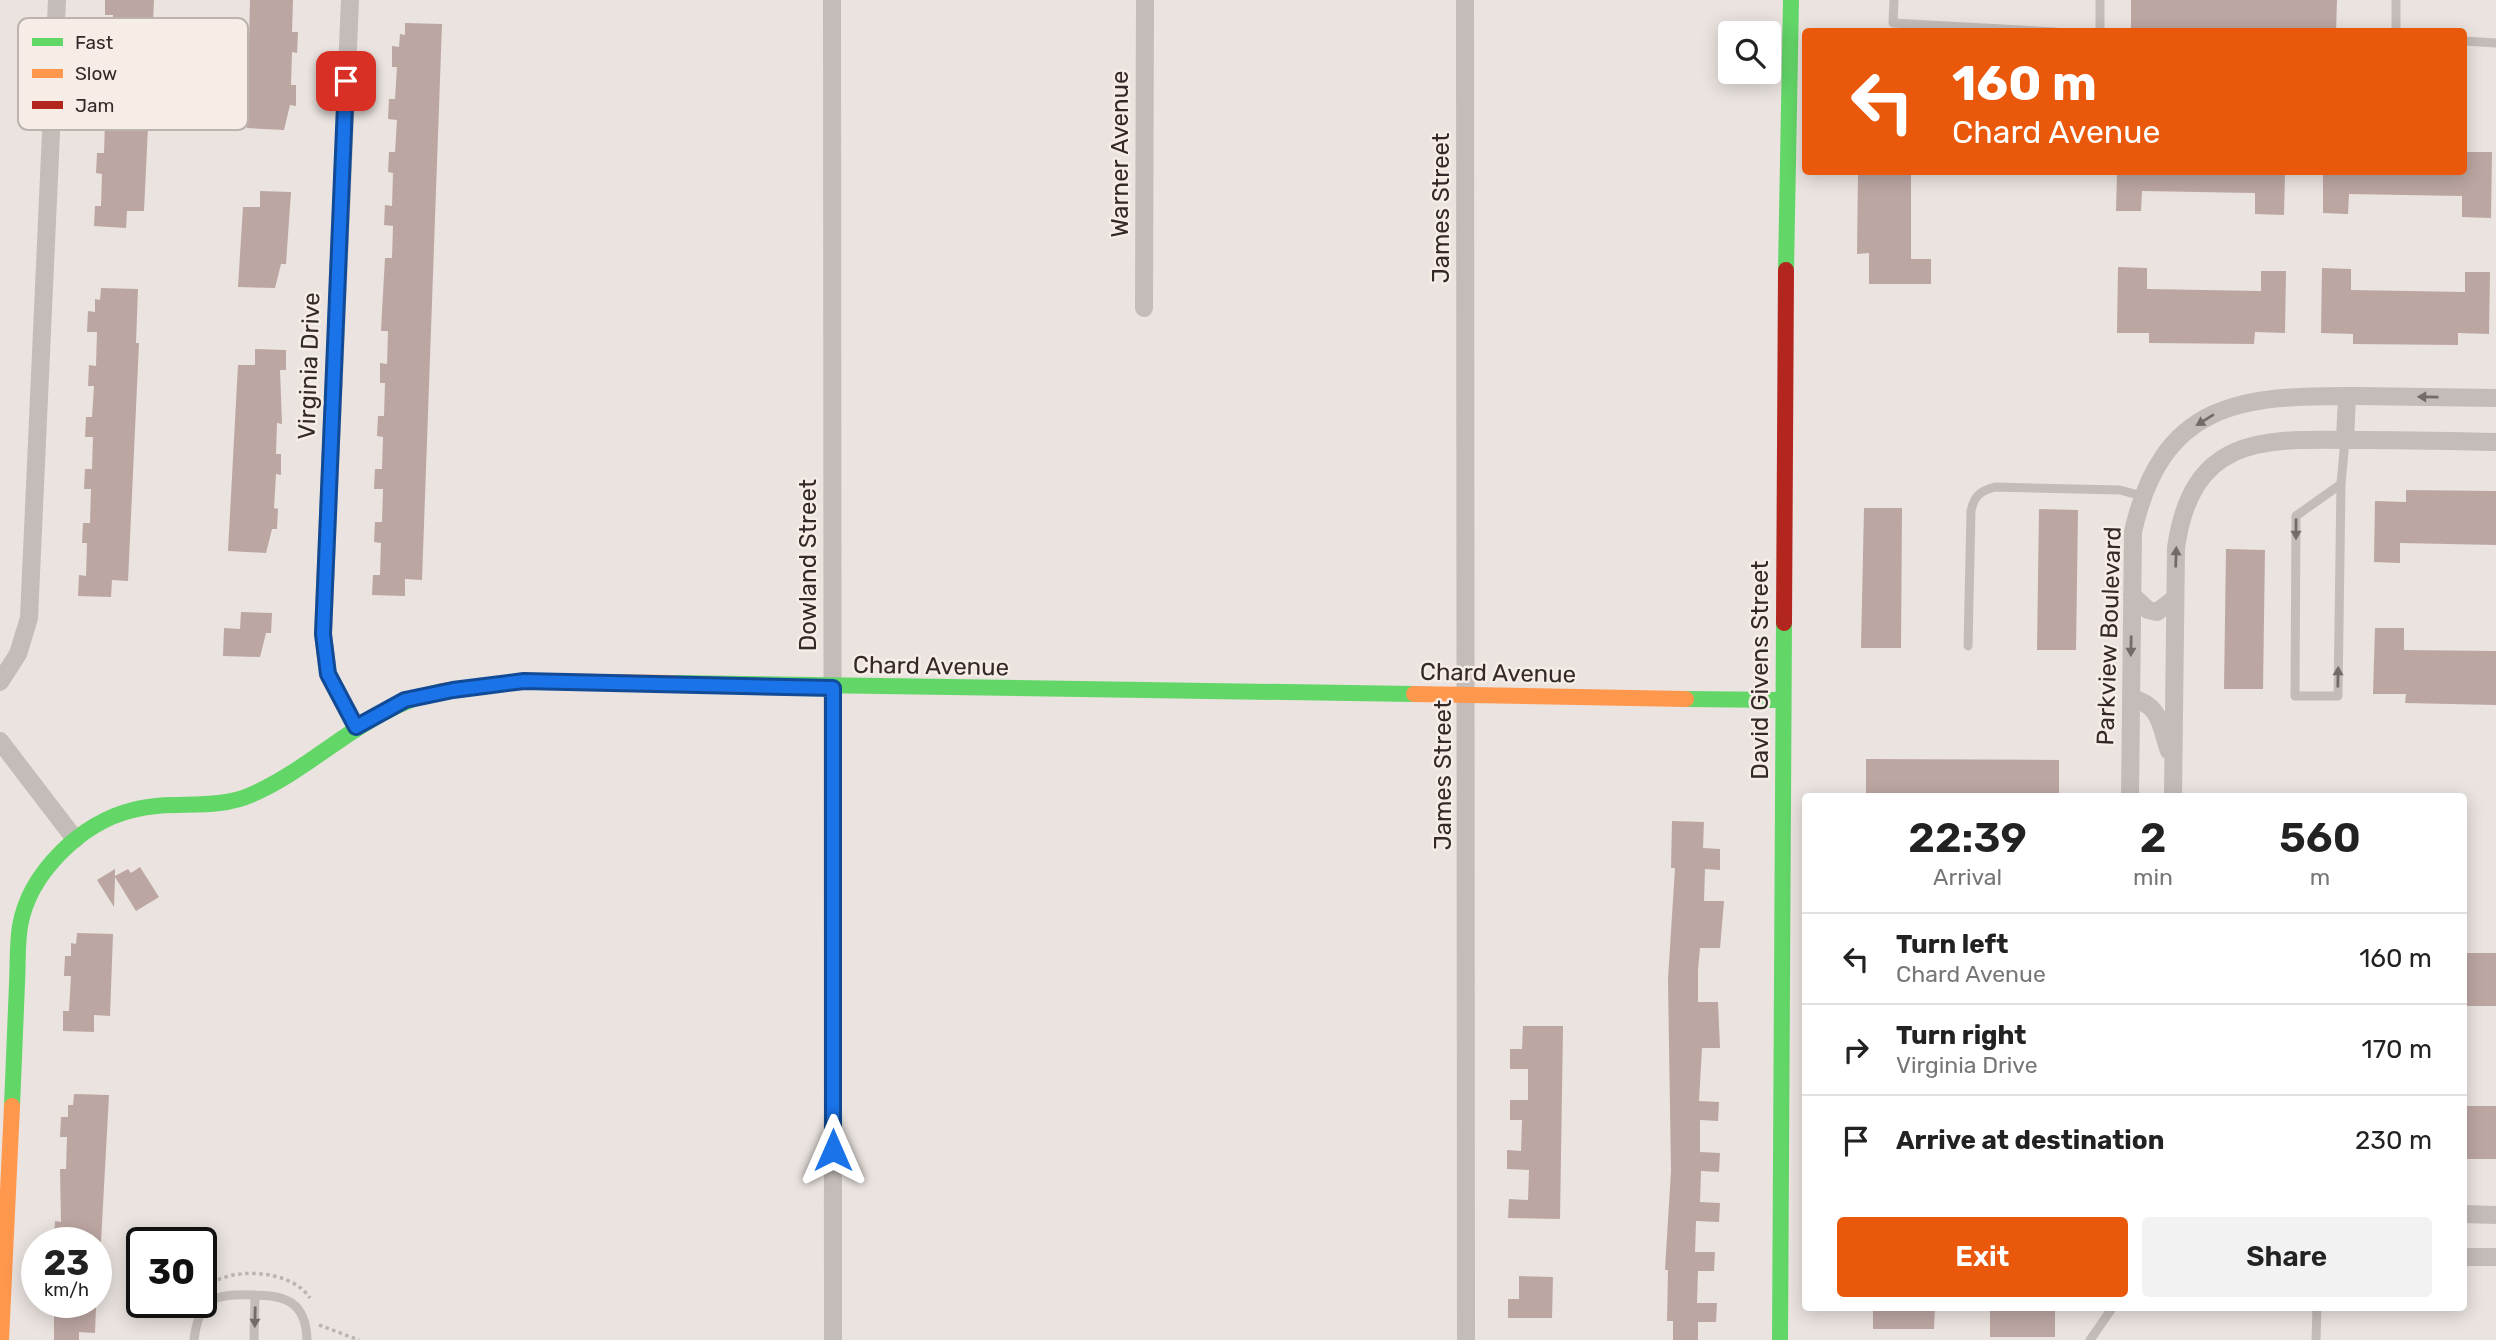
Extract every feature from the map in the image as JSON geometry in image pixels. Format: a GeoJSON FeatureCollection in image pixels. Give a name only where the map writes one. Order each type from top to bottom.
{"type":"FeatureCollection","features":[{"type":"Feature","properties":{"kind":"street"},"geometry":{"type":"LineString","coordinates":[[56,18],[57,0]]}},
{"type":"Feature","properties":{"kind":"street","name":"Virginia Drive"},"geometry":{"type":"LineString","coordinates":[[350,0],[323,634],[328,674],[356,727]]}},
{"type":"Feature","properties":{"kind":"street","name":"Dowland Street"},"geometry":{"type":"LineString","coordinates":[[832,0],[833,1340]]}},
{"type":"Feature","properties":{"kind":"street","name":"Warner Avenue"},"geometry":{"type":"LineString","coordinates":[[1144,308],[1145,0]]}},
{"type":"Feature","properties":{"kind":"street","name":"James Street"},"geometry":{"type":"LineString","coordinates":[[1465,0],[1466,1340]]}},
{"type":"Feature","properties":{"kind":"street","name":"David Givens Street"},"geometry":{"type":"LineString","coordinates":[[1780,1340],[1783,699],[1791,0]]}},
{"type":"Feature","properties":{"kind":"street"},"geometry":{"type":"LineString","coordinates":[[0,682],[18,654],[29,618],[51,130]]}},
{"type":"Feature","properties":{"kind":"street","name":"Parkview Boulevard"},"geometry":{"type":"LineString","coordinates":[[2130,793],[2133,532],[2142,496],[2154,470],[2171,448],[2198,424],[2216,413],[2234,405],[2278,396],[2496,398]]}},
{"type":"Feature","properties":{"kind":"street"},"geometry":{"type":"LineString","coordinates":[[2345,440],[2347,396]]}},
{"type":"Feature","properties":{"kind":"street"},"geometry":{"type":"LineString","coordinates":[[2173,793],[2178,530],[2193,494],[2216,464],[2237,450],[2275,439],[2496,442]]}},
{"type":"Feature","properties":{"kind":"street"},"geometry":{"type":"LineString","coordinates":[[2132,595],[2148,610],[2157,612],[2175,598]]}},
{"type":"Feature","properties":{"kind":"street","name":"Chard Avenue"},"geometry":{"type":"LineString","coordinates":[[1,1340],[20,926],[30,896],[46,867],[75,839],[121,812],[147,807],[217,806],[249,796],[289,776],[356,727],[405,700],[453,690],[524,681],[833,688],[1783,699]]}},
{"type":"Feature","properties":{"kind":"street"},"geometry":{"type":"LineString","coordinates":[[2131,698],[2147,702],[2153,708],[2173,765]]}},
{"type":"Feature","properties":{"kind":"street"},"geometry":{"type":"LineString","coordinates":[[0,741],[75,839]]}},
{"type":"Feature","properties":{"kind":"street"},"geometry":{"type":"LineString","coordinates":[[2467,1214],[2496,1215]]}},
{"type":"Feature","properties":{"kind":"street"},"geometry":{"type":"LineString","coordinates":[[2467,1257],[2496,1257]]}},
{"type":"Feature","properties":{"kind":"lane"},"geometry":{"type":"LineString","coordinates":[[1894,0],[1894,23],[1984,28]]}},
{"type":"Feature","properties":{"kind":"lane"},"geometry":{"type":"LineString","coordinates":[[2100,0],[2100,28]]}},
{"type":"Feature","properties":{"kind":"lane"},"geometry":{"type":"LineString","coordinates":[[2396,0],[2396,28]]}},
{"type":"Feature","properties":{"kind":"lane"},"geometry":{"type":"LineString","coordinates":[[2467,41],[2496,43]]}},
{"type":"Feature","properties":{"kind":"lane"},"geometry":{"type":"LineString","coordinates":[[2341,484],[2296,516],[2295,696],[2338,696],[2341,484],[2345,440]]}},
{"type":"Feature","properties":{"kind":"lane"},"geometry":{"type":"LineString","coordinates":[[1968,646],[1971,511],[1974,499],[1983,490],[1996,487],[2120,490],[2142,496]]}},
{"type":"Feature","properties":{"kind":"lane"},"geometry":{"type":"LineString","coordinates":[[194,1340],[196,1323],[206,1305],[221,1294],[277,1295],[295,1304],[302,1315],[307,1340]]}},
{"type":"Feature","properties":{"kind":"lane"},"geometry":{"type":"LineString","coordinates":[[254,1340],[255,1295]]}},
{"type":"Feature","properties":{"kind":"lane"},"geometry":{"type":"LineString","coordinates":[[2090,1340],[2110,1311]]}},
{"type":"Feature","properties":{"kind":"lane"},"geometry":{"type":"LineString","coordinates":[[2316,1340],[2317,1311]]}},
{"type":"Feature","properties":{"kind":"path"},"geometry":{"type":"LineString","coordinates":[[339,1334],[339,1340]]}},
{"type":"Feature","properties":{"kind":"building"},"geometry":{"type":"Polygon","coordinates":[[[105,0],[154,0],[153,18],[113,18],[113,15],[105,15],[105,0]]]}},
{"type":"Feature","properties":{"kind":"building"},"geometry":{"type":"Polygon","coordinates":[[[250,0],[293,0],[292,32],[298,32],[297,53],[292,52],[291,85],[296,85],[296,106],[290,105],[284,130],[248,128],[250,0]]]}},
{"type":"Feature","properties":{"kind":"building"},"geometry":{"type":"Polygon","coordinates":[[[2131,0],[2337,0],[2336,28],[2131,28],[2131,0]]]}},
{"type":"Feature","properties":{"kind":"building"},"geometry":{"type":"Polygon","coordinates":[[[405,23],[442,24],[422,580],[405,579],[405,596],[372,595],[373,575],[380,575],[381,543],[374,542],[375,522],[382,522],[383,489],[374,489],[375,469],[382,469],[383,437],[377,436],[378,416],[384,416],[385,383],[380,383],[380,363],[387,364],[388,331],[381,331],[385,258],[392,258],[393,226],[384,225],[385,205],[392,206],[393,173],[388,172],[389,152],[395,152],[397,120],[388,119],[389,99],[395,99],[397,67],[392,67],[392,46],[399,47],[400,34],[405,35],[405,23]]]}},
{"type":"Feature","properties":{"kind":"building"},"geometry":{"type":"Polygon","coordinates":[[[105,130],[148,130],[144,211],[127,211],[126,228],[94,226],[95,206],[101,206],[102,174],[96,173],[97,153],[104,153],[105,130]]]}},
{"type":"Feature","properties":{"kind":"building"},"geometry":{"type":"Polygon","coordinates":[[[2467,152],[2492,152],[2491,218],[2462,217],[2462,196],[2349,194],[2348,214],[2323,213],[2323,175],[2467,175],[2467,152]]]}},
{"type":"Feature","properties":{"kind":"building"},"geometry":{"type":"Polygon","coordinates":[[[1858,175],[1911,175],[1911,259],[1931,259],[1931,284],[1869,284],[1869,253],[1857,254],[1858,175]]]}},
{"type":"Feature","properties":{"kind":"building"},"geometry":{"type":"Polygon","coordinates":[[[2117,175],[2285,175],[2284,215],[2255,214],[2255,193],[2142,191],[2141,211],[2116,211],[2117,175]]]}},
{"type":"Feature","properties":{"kind":"building"},"geometry":{"type":"Polygon","coordinates":[[[260,191],[291,192],[286,264],[281,264],[275,288],[238,287],[243,207],[260,207],[260,191]]]}},
{"type":"Feature","properties":{"kind":"building"},"geometry":{"type":"Polygon","coordinates":[[[2118,267],[2147,268],[2147,289],[2261,291],[2261,271],[2286,271],[2285,333],[2255,332],[2254,344],[2149,343],[2149,333],[2117,333],[2118,267]]]}},
{"type":"Feature","properties":{"kind":"building"},"geometry":{"type":"Polygon","coordinates":[[[2322,268],[2351,269],[2351,290],[2465,292],[2465,272],[2490,272],[2489,334],[2458,333],[2458,345],[2353,344],[2353,334],[2321,333],[2322,268]]]}},
{"type":"Feature","properties":{"kind":"building"},"geometry":{"type":"Polygon","coordinates":[[[101,288],[138,289],[136,343],[139,343],[128,581],[112,580],[111,597],[78,596],[79,575],[86,576],[87,543],[82,543],[83,523],[90,523],[91,489],[84,489],[85,469],[92,469],[93,437],[85,437],[86,417],[92,417],[94,386],[88,386],[89,365],[96,366],[97,332],[87,332],[88,311],[95,312],[95,299],[100,300],[101,288]]]}},
{"type":"Feature","properties":{"kind":"building"},"geometry":{"type":"Polygon","coordinates":[[[255,349],[286,350],[286,370],[280,370],[282,424],[277,423],[276,454],[281,454],[281,475],[276,474],[274,508],[278,509],[277,529],[272,529],[266,553],[228,551],[238,365],[255,365],[255,349]]]}},
{"type":"Feature","properties":{"kind":"building"},"geometry":{"type":"Polygon","coordinates":[[[2406,490],[2496,491],[2496,545],[2400,543],[2400,563],[2374,562],[2375,501],[2406,502],[2406,490]]]}},
{"type":"Feature","properties":{"kind":"building"},"geometry":{"type":"Polygon","coordinates":[[[1864,508],[1902,508],[1901,648],[1861,648],[1864,508]]]}},
{"type":"Feature","properties":{"kind":"building"},"geometry":{"type":"Polygon","coordinates":[[[2039,509],[2078,510],[2076,650],[2037,650],[2039,509]]]}},
{"type":"Feature","properties":{"kind":"building"},"geometry":{"type":"Polygon","coordinates":[[[2226,549],[2265,550],[2263,689],[2224,689],[2226,549]]]}},
{"type":"Feature","properties":{"kind":"building"},"geometry":{"type":"Polygon","coordinates":[[[241,612],[272,613],[271,633],[266,633],[260,657],[223,656],[224,628],[240,629],[241,612]]]}},
{"type":"Feature","properties":{"kind":"building"},"geometry":{"type":"Polygon","coordinates":[[[2375,628],[2404,628],[2404,650],[2496,651],[2496,705],[2405,703],[2406,694],[2373,694],[2375,628]]]}},
{"type":"Feature","properties":{"kind":"building"},"geometry":{"type":"Polygon","coordinates":[[[1866,759],[2059,760],[2059,793],[1866,793],[1866,759]]]}},
{"type":"Feature","properties":{"kind":"building"},"geometry":{"type":"Polygon","coordinates":[[[1672,821],[1704,822],[1703,848],[1720,849],[1720,870],[1705,869],[1704,901],[1724,901],[1720,948],[1700,948],[1698,970],[1698,1002],[1718,1002],[1720,1048],[1702,1048],[1699,1101],[1719,1102],[1718,1121],[1700,1120],[1700,1152],[1720,1153],[1719,1172],[1701,1171],[1700,1202],[1720,1203],[1719,1222],[1696,1221],[1695,1252],[1715,1252],[1714,1271],[1698,1271],[1697,1303],[1717,1303],[1716,1322],[1698,1322],[1698,1340],[1673,1340],[1673,1321],[1667,1321],[1668,1270],[1665,1270],[1671,1171],[1668,979],[1675,868],[1671,868],[1672,821]]]}},
{"type":"Feature","properties":{"kind":"building"},"geometry":{"type":"Polygon","coordinates":[[[140,867],[159,897],[136,911],[115,877],[114,907],[97,880],[115,869],[115,876],[128,869],[131,873],[140,867]]]}},
{"type":"Feature","properties":{"kind":"building"},"geometry":{"type":"Polygon","coordinates":[[[77,933],[113,934],[110,1016],[94,1015],[94,1032],[63,1031],[63,1011],[69,1011],[71,976],[64,976],[65,956],[71,956],[71,943],[76,944],[77,933]]]}},
{"type":"Feature","properties":{"kind":"building"},"geometry":{"type":"Polygon","coordinates":[[[2467,953],[2496,953],[2496,1006],[2467,1006],[2467,953]]]}},
{"type":"Feature","properties":{"kind":"building"},"geometry":{"type":"Polygon","coordinates":[[[1523,1026],[1563,1026],[1560,1219],[1508,1218],[1509,1199],[1528,1200],[1529,1170],[1507,1169],[1507,1150],[1521,1151],[1522,1120],[1510,1120],[1510,1100],[1528,1100],[1528,1069],[1510,1069],[1510,1049],[1522,1049],[1523,1026]]]}},
{"type":"Feature","properties":{"kind":"building"},"geometry":{"type":"Polygon","coordinates":[[[74,1094],[109,1095],[102,1227],[55,1227],[55,1221],[61,1222],[60,1169],[66,1169],[67,1137],[60,1137],[61,1117],[68,1117],[68,1105],[73,1105],[74,1094]]]}},
{"type":"Feature","properties":{"kind":"building"},"geometry":{"type":"Polygon","coordinates":[[[2467,1106],[2496,1106],[2496,1159],[2467,1159],[2467,1106]]]}},
{"type":"Feature","properties":{"kind":"building"},"geometry":{"type":"Polygon","coordinates":[[[1519,1276],[1553,1277],[1552,1318],[1508,1318],[1508,1299],[1519,1299],[1519,1276]]]}},
{"type":"Feature","properties":{"kind":"building"},"geometry":{"type":"Polygon","coordinates":[[[1873,1311],[1935,1311],[1934,1329],[1873,1329],[1873,1311]]]}},
{"type":"Feature","properties":{"kind":"building"},"geometry":{"type":"Polygon","coordinates":[[[1990,1311],[2055,1311],[2055,1337],[1990,1337],[1990,1311]]]}},
{"type":"Feature","properties":{"kind":"building"},"geometry":{"type":"Polygon","coordinates":[[[54,1318],[96,1318],[95,1333],[79,1332],[79,1340],[54,1340],[54,1318]]]}},
{"type":"Feature","properties":{"kind":"traffic: fast"},"geometry":{"type":"LineString","coordinates":[[1786,270],[1791,0]]}},
{"type":"Feature","properties":{"kind":"traffic: fast"},"geometry":{"type":"LineString","coordinates":[[1780,1340],[1784,623]]}},
{"type":"Feature","properties":{"kind":"traffic: fast"},"geometry":{"type":"LineString","coordinates":[[673,683],[1414,694]]}},
{"type":"Feature","properties":{"kind":"traffic: fast"},"geometry":{"type":"LineString","coordinates":[[12,1106],[20,926],[34,887],[61,853],[95,826],[133,810],[163,805],[223,803],[253,794],[277,782],[390,709],[442,691]]}},
{"type":"Feature","properties":{"kind":"traffic: fast"},"geometry":{"type":"LineString","coordinates":[[1686,699],[1783,700]]}},
{"type":"Feature","properties":{"kind":"traffic: slow"},"geometry":{"type":"LineString","coordinates":[[442,691],[524,681],[673,683]]}},
{"type":"Feature","properties":{"kind":"traffic: slow"},"geometry":{"type":"LineString","coordinates":[[1414,694],[1686,699]]}},
{"type":"Feature","properties":{"kind":"traffic: slow"},"geometry":{"type":"LineString","coordinates":[[1,1340],[12,1106]]}},
{"type":"Feature","properties":{"kind":"traffic: jam"},"geometry":{"type":"LineString","coordinates":[[1784,623],[1786,270]]}},
{"type":"Feature","properties":{"kind":"route"},"geometry":{"type":"LineString","coordinates":[[346,81],[323,634],[328,674],[333,687],[356,727],[405,700],[453,690],[524,681],[833,688],[833,1150]]}}]}
